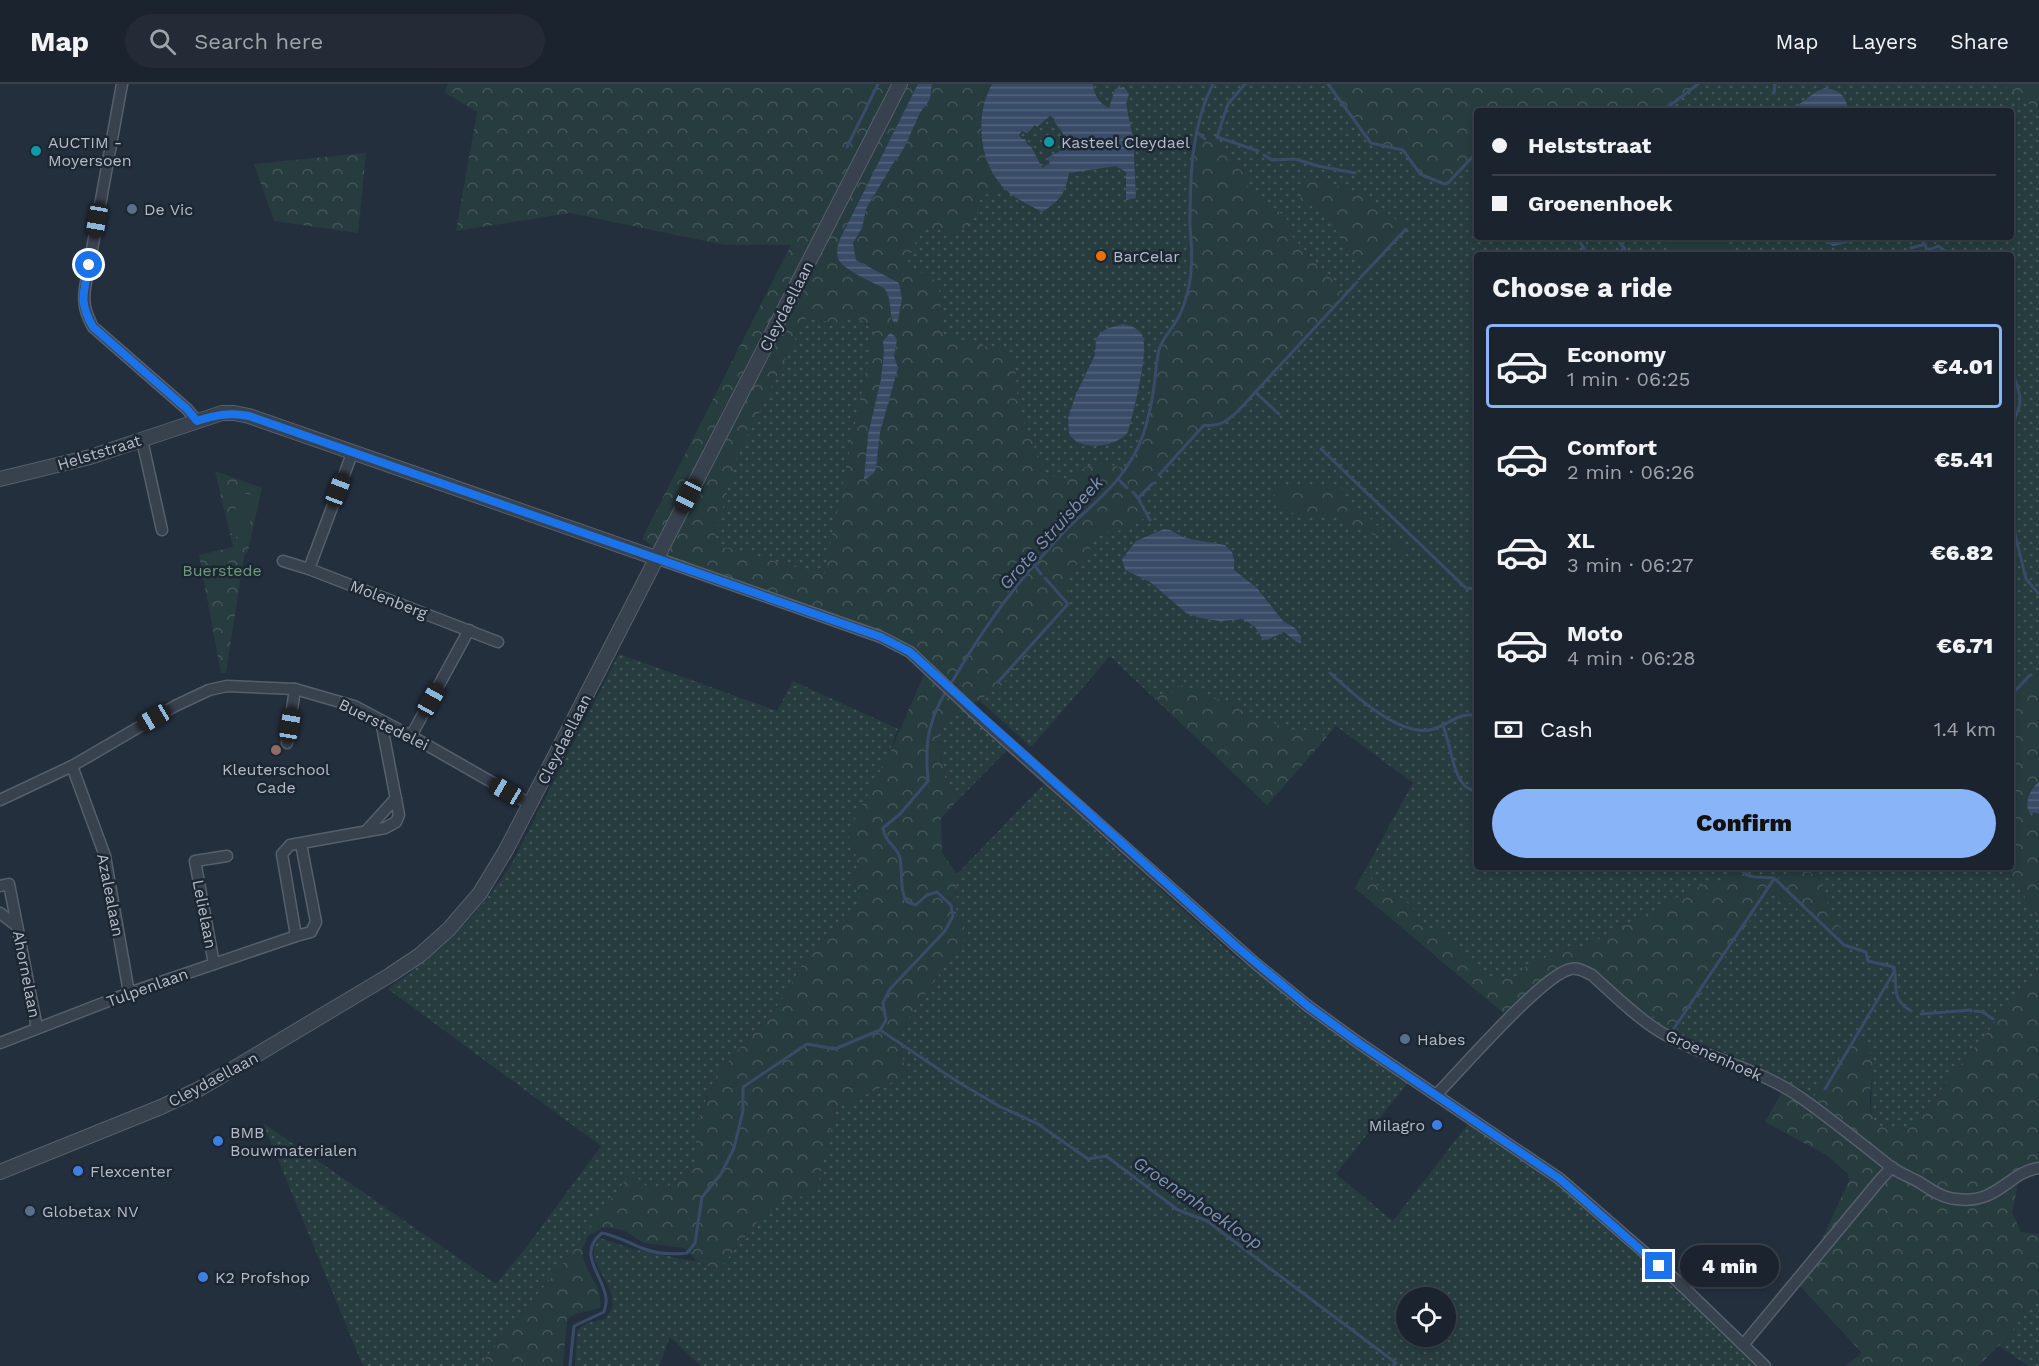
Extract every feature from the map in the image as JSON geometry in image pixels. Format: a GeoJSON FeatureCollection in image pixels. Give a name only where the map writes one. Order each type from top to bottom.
{"type":"FeatureCollection","features":[{"type":"Feature","properties":{"kind":"street"},"geometry":{"type":"LineString","coordinates":[[122,84],[85,288],[84,312],[93,327],[187,409],[197,421]]}},
{"type":"Feature","properties":{"kind":"street","name":"Cleydaellaan"},"geometry":{"type":"LineString","coordinates":[[0,1172],[161,1107],[201,1088],[274,1046],[420,955],[449,929],[480,893],[530,804],[900,84]]}},
{"type":"Feature","properties":{"kind":"street","name":"Helststraat"},"geometry":{"type":"LineString","coordinates":[[0,478],[90,457],[222,413],[234,413],[352,451],[656,558]]}},
{"type":"Feature","properties":{"kind":"street"},"geometry":{"type":"LineString","coordinates":[[142,440],[162,530]]}},
{"type":"Feature","properties":{"kind":"street"},"geometry":{"type":"LineString","coordinates":[[309,569],[352,451]]}},
{"type":"Feature","properties":{"kind":"street"},"geometry":{"type":"LineString","coordinates":[[656,558],[892,641],[910,652],[1255,963],[1308,1006],[1560,1179],[1676,1280],[1765,1366]]}},
{"type":"Feature","properties":{"kind":"street","name":"Molenberg"},"geometry":{"type":"LineString","coordinates":[[283,561],[498,642]]}},
{"type":"Feature","properties":{"kind":"street"},"geometry":{"type":"LineString","coordinates":[[411,736],[469,630]]}},
{"type":"Feature","properties":{"kind":"street","name":"Buerstedelei"},"geometry":{"type":"LineString","coordinates":[[0,800],[72,766],[174,706],[209,690],[227,686],[295,689],[354,706],[530,804]]}},
{"type":"Feature","properties":{"kind":"street"},"geometry":{"type":"LineString","coordinates":[[287,743],[295,689]]}},
{"type":"Feature","properties":{"kind":"street"},"geometry":{"type":"LineString","coordinates":[[301,844],[316,922],[311,932],[296,936],[282,854],[290,845],[385,828],[396,822],[399,815],[381,721]]}},
{"type":"Feature","properties":{"kind":"street","name":"Azalealaan"},"geometry":{"type":"LineString","coordinates":[[72,766],[105,856],[129,993]]}},
{"type":"Feature","properties":{"kind":"street"},"geometry":{"type":"LineString","coordinates":[[366,831],[396,798]]}},
{"type":"Feature","properties":{"kind":"street","name":"Lelielaan"},"geometry":{"type":"LineString","coordinates":[[214,964],[195,861],[227,856]]}},
{"type":"Feature","properties":{"kind":"street","name":"Ahornelaan"},"geometry":{"type":"LineString","coordinates":[[4,885],[17,926],[38,1028]]}},
{"type":"Feature","properties":{"kind":"street"},"geometry":{"type":"LineString","coordinates":[[0,913],[17,926]]}},
{"type":"Feature","properties":{"kind":"street","name":"Tulpenlaan"},"geometry":{"type":"LineString","coordinates":[[0,1043],[129,993],[296,936]]}},
{"type":"Feature","properties":{"kind":"street","name":"Groenenhoek"},"geometry":{"type":"LineString","coordinates":[[1436,1095],[1533,994],[1563,971],[1573,968],[1592,975],[1659,1031],[1799,1096],[1892,1167],[1941,1195],[1969,1200],[1985,1197],[2018,1177],[2039,1168]]}},
{"type":"Feature","properties":{"kind":"street"},"geometry":{"type":"LineString","coordinates":[[1743,1345],[1892,1167]]}},
{"type":"Feature","properties":{"kind":"green space"},"geometry":{"type":"Polygon","coordinates":[[[448,84],[918,84],[837,248],[841,264],[884,288],[891,303],[891,319],[898,320],[901,292],[855,260],[853,243],[862,228],[866,209],[914,130],[917,118],[931,96],[932,84],[992,84],[987,94],[988,163],[1002,186],[980,198],[978,214],[958,234],[922,226],[907,264],[938,282],[944,335],[1014,354],[1019,411],[1046,474],[1068,481],[1081,470],[1094,464],[1126,469],[1143,435],[1154,389],[1159,349],[1165,335],[1175,323],[1191,271],[1190,191],[1196,133],[1224,149],[1238,168],[1247,175],[1248,186],[1253,194],[1284,216],[1290,224],[1292,236],[1345,294],[1238,411],[1219,425],[1204,426],[1138,498],[1150,520],[1140,519],[1122,530],[1097,533],[1090,542],[1090,552],[1070,574],[1069,608],[1000,687],[974,703],[948,677],[946,679],[908,647],[882,632],[679,564],[642,539],[791,245],[725,245],[570,213],[456,231],[477,112],[444,92],[448,84]],[[841,316],[840,323],[805,319],[736,459],[713,544],[824,575],[875,327],[853,317],[841,316]],[[883,348],[879,395],[872,412],[864,473],[876,464],[878,458],[880,432],[898,368],[883,348]]]}},
{"type":"Feature","properties":{"kind":"green space"},"geometry":{"type":"Polygon","coordinates":[[[911,84],[2039,84],[2039,673],[2014,700],[2014,252],[1474,252],[1474,870],[2008,870],[2039,919],[2039,968],[1910,1128],[1894,1130],[1882,1128],[1876,1123],[1871,1105],[1871,1066],[1854,1037],[1814,1099],[1803,1090],[1764,1069],[1667,1029],[1591,971],[1574,964],[1553,971],[1507,1016],[1355,888],[1413,783],[1336,726],[1267,805],[1110,656],[1031,747],[900,633],[681,560],[911,84]]]}},
{"type":"Feature","properties":{"kind":"green space"},"geometry":{"type":"Polygon","coordinates":[[[1328,84],[1696,84],[1663,108],[1474,108],[1474,154],[1444,184],[1420,174],[1403,150],[1371,143],[1328,84]]]}},
{"type":"Feature","properties":{"kind":"green space"},"geometry":{"type":"Polygon","coordinates":[[[1993,84],[2030,84],[2039,90],[2039,111],[2003,85],[1993,84]]]}},
{"type":"Feature","properties":{"kind":"green space"},"geometry":{"type":"Polygon","coordinates":[[[366,153],[358,233],[274,221],[254,164],[366,153]]]}},
{"type":"Feature","properties":{"kind":"green space"},"geometry":{"type":"Polygon","coordinates":[[[1306,174],[1367,197],[1404,226],[1364,270],[1328,221],[1310,205],[1300,200],[1306,174]]]}},
{"type":"Feature","properties":{"kind":"green space"},"geometry":{"type":"Polygon","coordinates":[[[1666,240],[1726,240],[1736,252],[1674,252],[1666,240]]]}},
{"type":"Feature","properties":{"kind":"green space"},"geometry":{"type":"Polygon","coordinates":[[[1925,244],[1927,250],[1938,246],[1947,252],[1908,252],[1911,248],[1925,244]]]}},
{"type":"Feature","properties":{"kind":"green space","name":"Buerstede"},"geometry":{"type":"Polygon","coordinates":[[[215,471],[262,488],[248,551],[244,556],[226,673],[221,673],[199,555],[233,547],[215,471]]]}},
{"type":"Feature","properties":{"kind":"green space"},"geometry":{"type":"Polygon","coordinates":[[[1290,484],[1303,488],[1312,485],[1335,486],[1344,490],[1349,504],[1363,516],[1371,519],[1387,536],[1371,534],[1365,529],[1347,525],[1335,516],[1298,517],[1280,503],[1271,490],[1279,485],[1290,484]]]}},
{"type":"Feature","properties":{"kind":"green space"},"geometry":{"type":"Polygon","coordinates":[[[238,493],[254,495],[248,538],[232,536],[238,493]]]}},
{"type":"Feature","properties":{"kind":"green space"},"geometry":{"type":"Polygon","coordinates":[[[1396,538],[1411,553],[1409,555],[1390,545],[1391,540],[1396,538]]]}},
{"type":"Feature","properties":{"kind":"green space"},"geometry":{"type":"Polygon","coordinates":[[[619,654],[777,711],[793,681],[898,729],[854,846],[858,866],[852,880],[860,893],[860,901],[856,909],[838,922],[799,969],[786,995],[721,1070],[708,1094],[697,1124],[696,1161],[667,1188],[648,1188],[631,1173],[575,1249],[479,1366],[363,1366],[263,1123],[496,1284],[528,1245],[601,1146],[388,989],[442,947],[472,916],[500,881],[513,861],[619,654]]]}},
{"type":"Feature","properties":{"kind":"green space"},"geometry":{"type":"Polygon","coordinates":[[[925,672],[960,705],[938,734],[946,783],[961,797],[941,818],[942,853],[957,874],[956,915],[968,933],[895,1038],[908,1075],[836,1108],[816,1193],[773,1203],[718,1270],[698,1262],[684,1248],[644,1243],[623,1230],[604,1227],[588,1236],[583,1249],[585,1264],[599,1292],[600,1308],[576,1314],[567,1319],[563,1366],[479,1366],[575,1249],[631,1172],[648,1188],[667,1188],[695,1161],[697,1124],[708,1094],[721,1070],[786,995],[799,969],[816,947],[838,922],[856,909],[860,901],[860,893],[852,880],[858,866],[854,846],[849,842],[848,832],[892,748],[925,672]]]}},
{"type":"Feature","properties":{"kind":"green space"},"geometry":{"type":"Polygon","coordinates":[[[2039,673],[2039,919],[2008,870],[2014,870],[2014,700],[2039,673]]]}},
{"type":"Feature","properties":{"kind":"green space"},"geometry":{"type":"Polygon","coordinates":[[[1184,685],[1212,698],[1238,704],[1252,720],[1264,718],[1284,728],[1315,732],[1327,737],[1267,805],[1149,691],[1164,695],[1184,685]]]}},
{"type":"Feature","properties":{"kind":"green space"},"geometry":{"type":"Polygon","coordinates":[[[960,705],[1008,749],[961,797],[946,783],[938,734],[960,705]]]}},
{"type":"Feature","properties":{"kind":"green space"},"geometry":{"type":"Polygon","coordinates":[[[1044,784],[1234,956],[1409,1081],[1336,1174],[1393,1221],[1469,1123],[1569,1191],[1758,1366],[701,1366],[670,1337],[659,1366],[575,1366],[577,1330],[587,1323],[605,1319],[612,1308],[609,1288],[594,1254],[595,1246],[600,1238],[633,1249],[698,1262],[718,1270],[773,1203],[816,1192],[836,1108],[908,1074],[895,1038],[968,933],[956,915],[957,874],[1044,784]]]}},
{"type":"Feature","properties":{"kind":"green space"},"geometry":{"type":"Polygon","coordinates":[[[1734,870],[1740,870],[1755,877],[1777,880],[1792,870],[1808,870],[1823,886],[1831,916],[1841,929],[1838,940],[1835,942],[1772,887],[1675,1033],[1591,971],[1574,964],[1553,971],[1507,1016],[1355,888],[1365,872],[1383,891],[1408,903],[1414,909],[1418,919],[1429,928],[1438,929],[1460,949],[1466,961],[1492,977],[1516,977],[1528,964],[1552,953],[1571,948],[1586,948],[1603,936],[1610,937],[1626,925],[1635,925],[1646,915],[1652,916],[1668,903],[1686,893],[1703,885],[1726,879],[1734,873],[1734,870]]]}},
{"type":"Feature","properties":{"kind":"green space"},"geometry":{"type":"Polygon","coordinates":[[[2039,968],[2039,1162],[2021,1168],[2012,1213],[2021,1232],[2039,1234],[2039,1293],[2007,1338],[1978,1366],[1845,1366],[1862,1353],[1800,1286],[1849,1181],[1848,1174],[1825,1154],[1765,1122],[1784,1088],[1809,1104],[1854,1036],[1870,1053],[1872,1071],[1870,1110],[1873,1118],[1886,1129],[1910,1128],[2039,968]]]}},
{"type":"Feature","properties":{"kind":"green space"},"geometry":{"type":"Polygon","coordinates":[[[2039,1293],[2039,1366],[2029,1366],[1999,1346],[2039,1293]]]}},
{"type":"Feature","properties":{"kind":"water"},"geometry":{"type":"Polygon","coordinates":[[[918,84],[932,84],[930,98],[919,115],[902,152],[866,209],[862,228],[853,243],[856,260],[899,283],[902,299],[898,320],[894,323],[889,297],[884,288],[845,267],[838,258],[837,251],[840,239],[918,84]]]}},
{"type":"Feature","properties":{"kind":"water"},"geometry":{"type":"Polygon","coordinates":[[[992,84],[1093,84],[1102,104],[1109,108],[1115,89],[1124,87],[1129,94],[1126,104],[1133,138],[1136,198],[1126,200],[1126,172],[1116,166],[1069,173],[1061,196],[1042,212],[1016,198],[1002,186],[994,175],[984,150],[981,123],[992,84]],[[1050,116],[1037,127],[1035,125],[1027,133],[1022,131],[1019,135],[1031,146],[1042,168],[1050,163],[1047,158],[1071,145],[1054,121],[1054,117],[1050,116]]]}},
{"type":"Feature","properties":{"kind":"water"},"geometry":{"type":"Polygon","coordinates":[[[1825,88],[1835,90],[1842,95],[1848,108],[1794,108],[1817,91],[1825,88]]]}},
{"type":"Feature","properties":{"kind":"water"},"geometry":{"type":"Polygon","coordinates":[[[1823,240],[1862,240],[1833,246],[1823,240]]]}},
{"type":"Feature","properties":{"kind":"water"},"geometry":{"type":"Polygon","coordinates":[[[1123,324],[1138,330],[1144,342],[1140,382],[1128,432],[1115,442],[1107,444],[1098,446],[1080,443],[1069,433],[1068,418],[1076,394],[1095,355],[1096,338],[1106,329],[1123,324]]]}},
{"type":"Feature","properties":{"kind":"water"},"geometry":{"type":"Polygon","coordinates":[[[890,333],[897,340],[894,356],[898,368],[880,432],[876,469],[864,480],[868,435],[881,379],[883,341],[890,333]]]}},
{"type":"Feature","properties":{"kind":"water"},"geometry":{"type":"Polygon","coordinates":[[[1164,529],[1185,538],[1225,545],[1232,552],[1234,570],[1257,588],[1283,621],[1295,628],[1301,637],[1301,643],[1284,632],[1267,640],[1263,639],[1255,627],[1243,619],[1220,621],[1186,613],[1150,582],[1125,570],[1122,559],[1136,541],[1164,529]]]}},
{"type":"Feature","properties":{"kind":"water"},"geometry":{"type":"Polygon","coordinates":[[[2039,781],[2039,814],[2033,812],[2032,816],[2027,802],[2039,781]]]}},
{"type":"Feature","properties":{"kind":"waterway"},"geometry":{"type":"LineString","coordinates":[[847,147],[878,84]]}},
{"type":"Feature","properties":{"kind":"waterway","name":"Grote Struisbeek"},"geometry":{"type":"LineString","coordinates":[[950,685],[979,637],[1012,592],[1063,532],[1114,484],[1137,449],[1150,411],[1159,350],[1181,312],[1189,284],[1192,260],[1190,208],[1193,153],[1200,118],[1213,84]]}},
{"type":"Feature","properties":{"kind":"waterway"},"geometry":{"type":"LineString","coordinates":[[1245,84],[1228,104],[1217,137],[1258,151]]}},
{"type":"Feature","properties":{"kind":"waterway"},"geometry":{"type":"LineString","coordinates":[[1328,84],[1371,143],[1403,150],[1420,174],[1444,184],[1448,183],[1474,155]]}},
{"type":"Feature","properties":{"kind":"waterway"},"geometry":{"type":"LineString","coordinates":[[1667,108],[1698,84]]}},
{"type":"Feature","properties":{"kind":"waterway"},"geometry":{"type":"LineString","coordinates":[[1774,93],[1775,84]]}},
{"type":"Feature","properties":{"kind":"waterway"},"geometry":{"type":"LineString","coordinates":[[1197,132],[1205,139]]}},
{"type":"Feature","properties":{"kind":"waterway"},"geometry":{"type":"LineString","coordinates":[[1264,155],[1272,160],[1295,159],[1355,173]]}},
{"type":"Feature","properties":{"kind":"waterway"},"geometry":{"type":"LineString","coordinates":[[1361,277],[1406,229]]}},
{"type":"Feature","properties":{"kind":"waterway"},"geometry":{"type":"LineString","coordinates":[[1579,240],[1586,252]]}},
{"type":"Feature","properties":{"kind":"waterway"},"geometry":{"type":"LineString","coordinates":[[1618,240],[1625,249],[1622,252]]}},
{"type":"Feature","properties":{"kind":"waterway"},"geometry":{"type":"LineString","coordinates":[[1911,248],[1925,244],[1927,252]]}},
{"type":"Feature","properties":{"kind":"waterway"},"geometry":{"type":"LineString","coordinates":[[1927,251],[1938,246],[1947,252]]}},
{"type":"Feature","properties":{"kind":"waterway"},"geometry":{"type":"LineString","coordinates":[[1159,475],[1204,425],[1219,424],[1238,411],[1357,282]]}},
{"type":"Feature","properties":{"kind":"waterway"},"geometry":{"type":"LineString","coordinates":[[2014,377],[2020,401],[2014,420]]}},
{"type":"Feature","properties":{"kind":"waterway"},"geometry":{"type":"LineString","coordinates":[[1255,392],[1279,414]]}},
{"type":"Feature","properties":{"kind":"waterway"},"geometry":{"type":"LineString","coordinates":[[1321,449],[1466,588],[1474,589]]}},
{"type":"Feature","properties":{"kind":"waterway"},"geometry":{"type":"LineString","coordinates":[[1118,479],[1127,488]]}},
{"type":"Feature","properties":{"kind":"waterway"},"geometry":{"type":"LineString","coordinates":[[1138,498],[1153,483]]}},
{"type":"Feature","properties":{"kind":"waterway"},"geometry":{"type":"LineString","coordinates":[[1133,492],[1150,520]]}},
{"type":"Feature","properties":{"kind":"waterway"},"geometry":{"type":"LineString","coordinates":[[2014,530],[2026,579],[2039,594]]}},
{"type":"Feature","properties":{"kind":"waterway"},"geometry":{"type":"LineString","coordinates":[[1034,565],[1041,574]]}},
{"type":"Feature","properties":{"kind":"waterway"},"geometry":{"type":"LineString","coordinates":[[998,682],[1068,604],[1045,578]]}},
{"type":"Feature","properties":{"kind":"waterway"},"geometry":{"type":"LineString","coordinates":[[1330,673],[1376,711],[1403,726],[1417,730],[1429,730],[1461,716],[1474,714]]}},
{"type":"Feature","properties":{"kind":"waterway"},"geometry":{"type":"LineString","coordinates":[[2014,692],[2030,675]]}},
{"type":"Feature","properties":{"kind":"waterway","name":"Grote Struisbeek"},"geometry":{"type":"LineString","coordinates":[[570,1366],[574,1326],[604,1312],[606,1305],[604,1289],[591,1256],[591,1249],[595,1241],[602,1233],[650,1251],[668,1254],[687,1253],[695,1243],[702,1197],[721,1174],[734,1148],[743,1111],[743,1087],[807,1044],[835,1049],[880,1030],[886,1020],[883,1003],[890,989],[945,931],[953,916],[951,905],[937,892],[927,895],[916,905],[907,902],[902,886],[900,858],[886,837],[883,828],[900,814],[928,781],[927,744],[931,724],[946,691]]}},
{"type":"Feature","properties":{"kind":"waterway"},"geometry":{"type":"LineString","coordinates":[[1443,726],[1457,774],[1466,787],[1474,791]]}},
{"type":"Feature","properties":{"kind":"waterway"},"geometry":{"type":"LineString","coordinates":[[1741,870],[1755,877],[1774,878],[1844,945],[1866,952],[1868,961],[1894,967],[1897,997],[1911,1011]]}},
{"type":"Feature","properties":{"kind":"waterway"},"geometry":{"type":"LineString","coordinates":[[1673,1030],[1774,879]]}},
{"type":"Feature","properties":{"kind":"waterway"},"geometry":{"type":"LineString","coordinates":[[1825,1089],[1894,972]]}},
{"type":"Feature","properties":{"kind":"waterway"},"geometry":{"type":"LineString","coordinates":[[1921,1014],[1971,1010]]}},
{"type":"Feature","properties":{"kind":"waterway"},"geometry":{"type":"LineString","coordinates":[[1975,1011],[1983,1012],[1993,1019]]}},
{"type":"Feature","properties":{"kind":"waterway","name":"Groenenhoekloop"},"geometry":{"type":"LineString","coordinates":[[880,1030],[958,1082],[999,1106],[1038,1124],[1088,1159],[1106,1156],[1178,1210],[1207,1221],[1396,1363],[1393,1366]]}},
{"type":"Feature","properties":{"kind":"place","name":"Kasteel Cleydael"},"geometry":{"type":"Point","coordinates":[1049,142]}},
{"type":"Feature","properties":{"kind":"place","name":"AUCTIM - Moyersoen"},"geometry":{"type":"Point","coordinates":[36,151]}},
{"type":"Feature","properties":{"kind":"place","name":"De Vic"},"geometry":{"type":"Point","coordinates":[132,209]}},
{"type":"Feature","properties":{"kind":"place","name":"BarCelar"},"geometry":{"type":"Point","coordinates":[1101,256]}},
{"type":"Feature","properties":{"kind":"place","name":"Kleuterschool Cade"},"geometry":{"type":"Point","coordinates":[276,750]}},
{"type":"Feature","properties":{"kind":"place","name":"Habes"},"geometry":{"type":"Point","coordinates":[1405,1039]}},
{"type":"Feature","properties":{"kind":"place","name":"Milagro"},"geometry":{"type":"Point","coordinates":[1437,1125]}},
{"type":"Feature","properties":{"kind":"place","name":"BMB Bouwmaterialen"},"geometry":{"type":"Point","coordinates":[218,1141]}},
{"type":"Feature","properties":{"kind":"place","name":"Flexcenter"},"geometry":{"type":"Point","coordinates":[78,1171]}},
{"type":"Feature","properties":{"kind":"place","name":"Globetax NV"},"geometry":{"type":"Point","coordinates":[30,1211]}},
{"type":"Feature","properties":{"kind":"place","name":"K2 Profshop"},"geometry":{"type":"Point","coordinates":[203,1277]}},
{"type":"Feature","properties":{"kind":"route"},"geometry":{"type":"LineString","coordinates":[[89,265],[83,304],[84,312],[93,327],[187,409],[197,421],[222,413],[249,416],[881,637],[910,652],[1255,963],[1359,1043],[1560,1179],[1659,1266]]}}]}
